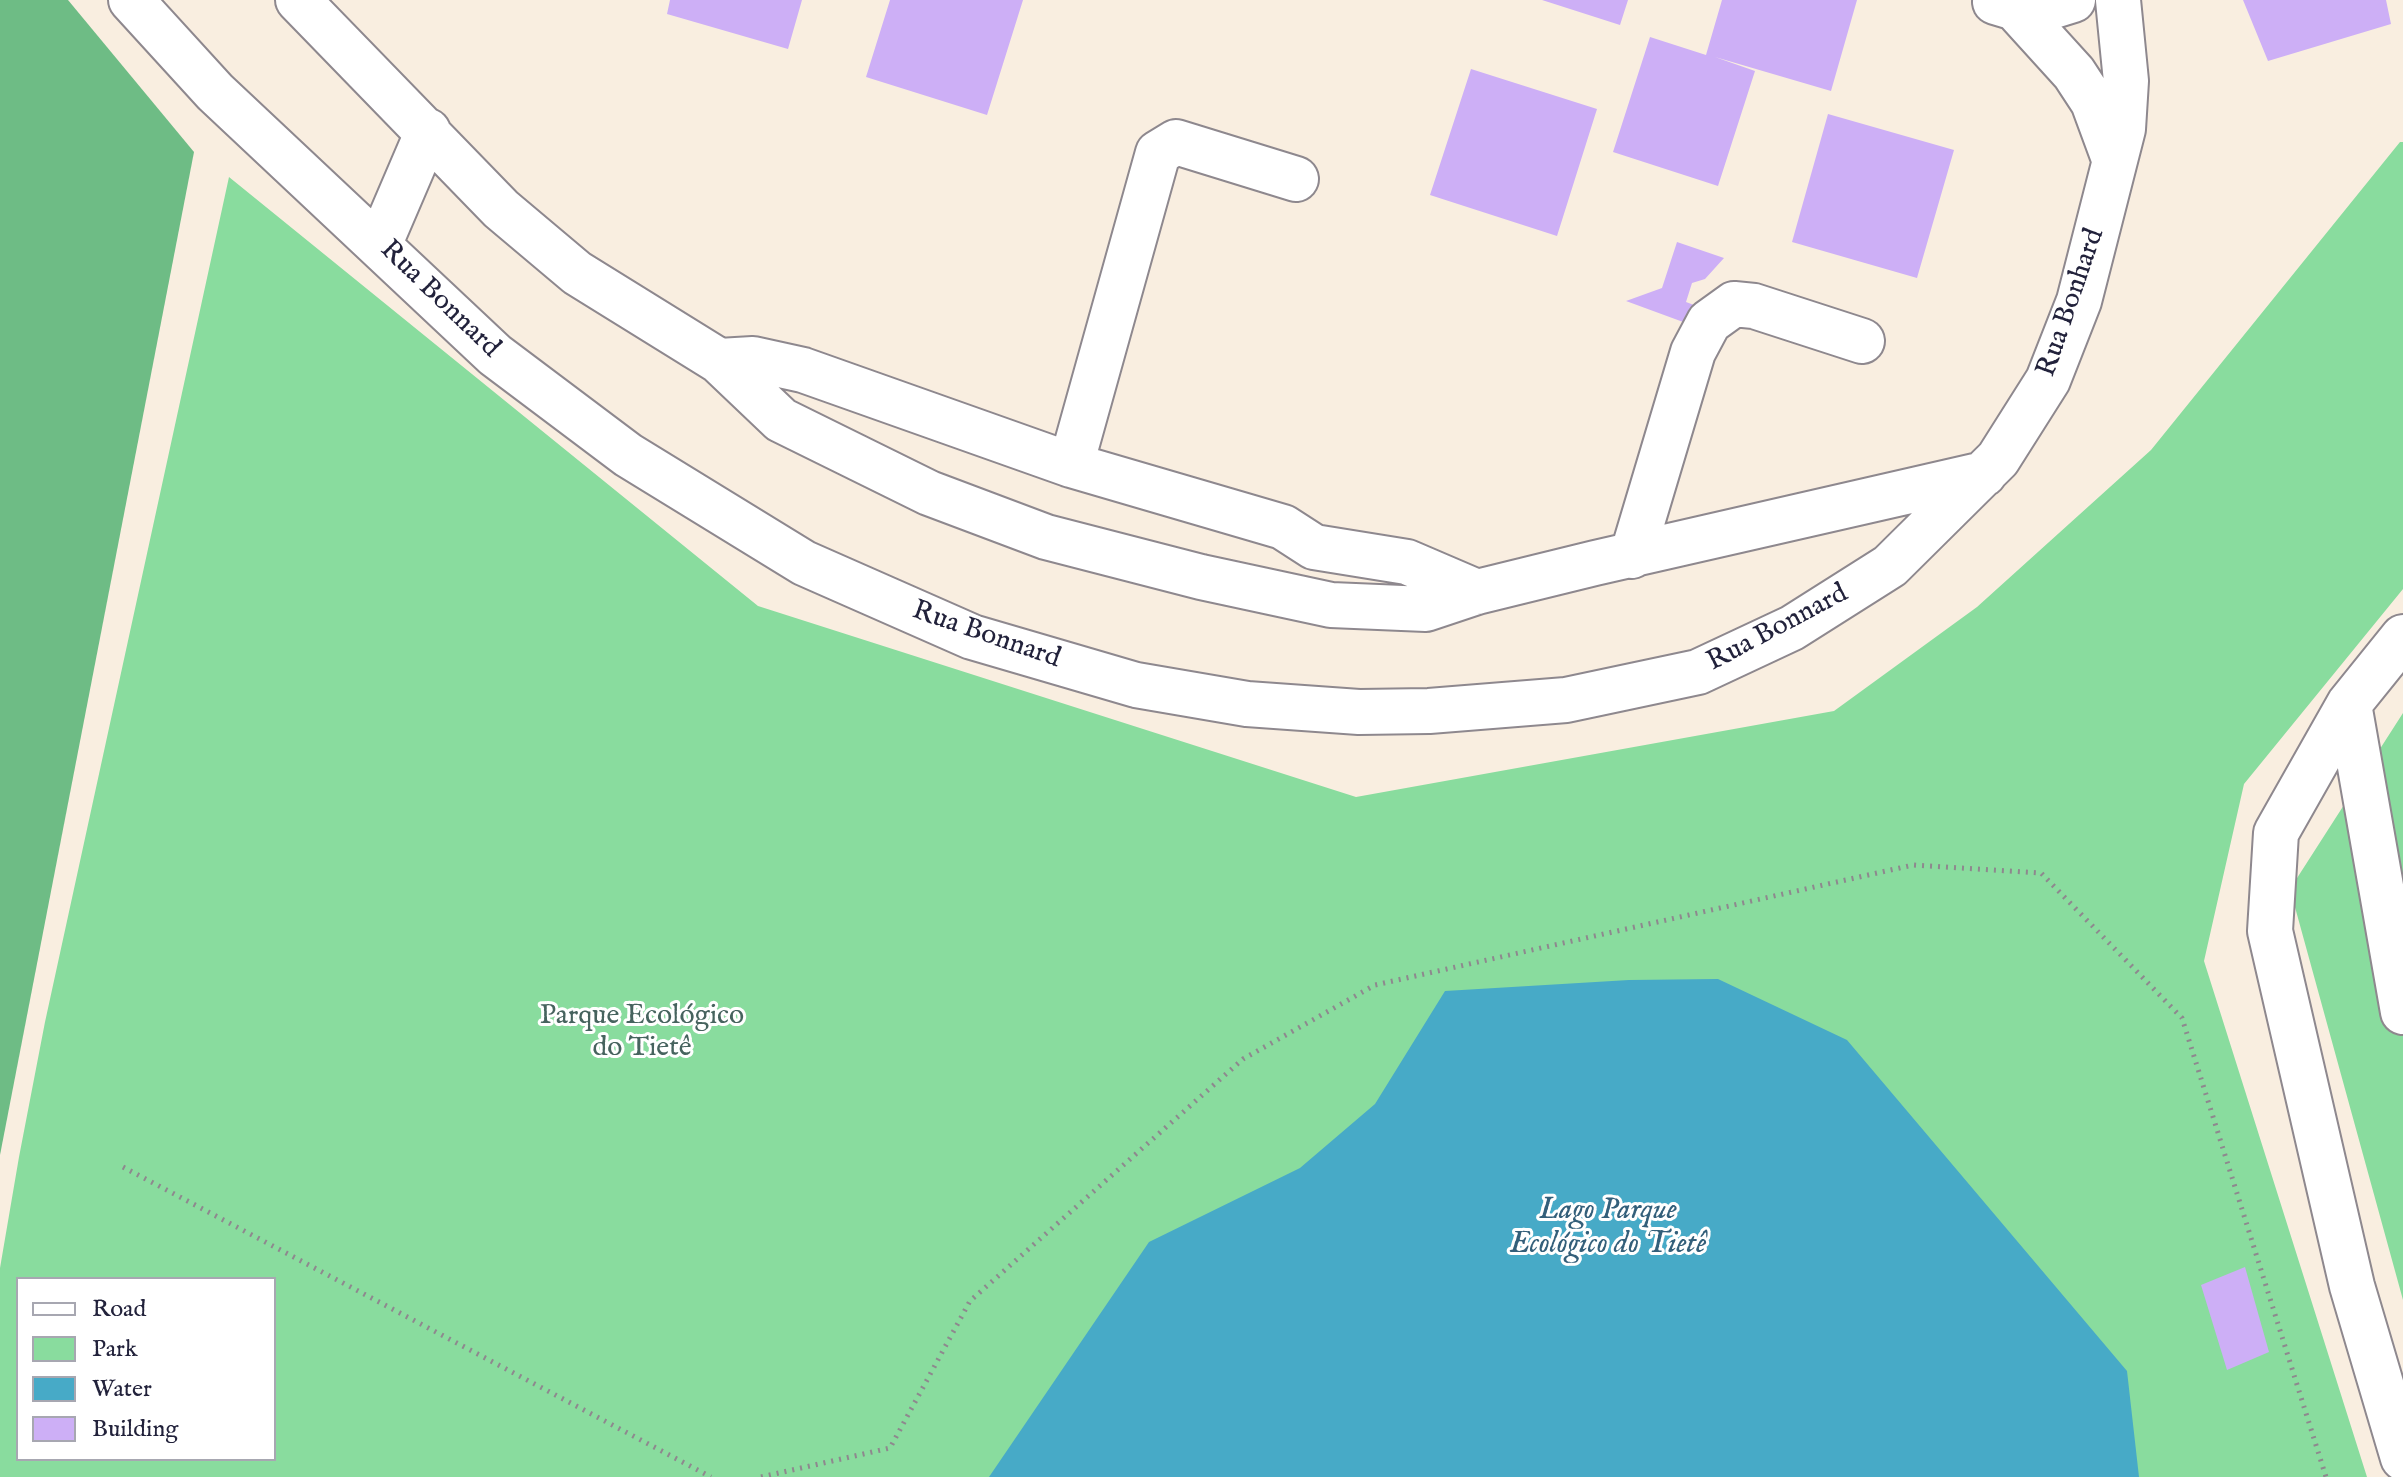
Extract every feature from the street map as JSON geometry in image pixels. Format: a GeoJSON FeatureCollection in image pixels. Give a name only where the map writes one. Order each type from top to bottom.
{"type":"FeatureCollection","features":[{"type":"Feature","properties":{"kind":"street","name":"Rua Bonnard"},"geometry":{"type":"LineString","coordinates":[[131,0],[215,92],[380,243],[495,355],[628,455],[804,563],[972,637],[1136,685],[1247,704],[1359,712],[1429,711],[1566,700],[1698,672],[1792,628],[1890,566],[1986,473]]}},
{"type":"Feature","properties":{"kind":"street"},"geometry":{"type":"LineString","coordinates":[[298,0],[501,209],[577,273],[719,361],[781,420],[929,493],[1046,537],[1201,577],[1331,605],[1426,609],[1477,592],[1986,473]]}},
{"type":"Feature","properties":{"kind":"street"},"geometry":{"type":"LineString","coordinates":[[2002,4],[2044,9],[2073,0]]}},
{"type":"Feature","properties":{"kind":"street","name":"Rua Bonhard"},"geometry":{"type":"LineString","coordinates":[[1986,473],[2010,443],[2048,380],[2079,301],[2116,165],[2126,81],[2118,0]]}},
{"type":"Feature","properties":{"kind":"street"},"geometry":{"type":"LineString","coordinates":[[2002,4],[2081,82],[2093,102],[2116,165]]}},
{"type":"Feature","properties":{"kind":"street"},"geometry":{"type":"LineString","coordinates":[[380,243],[428,131]]}},
{"type":"Feature","properties":{"kind":"street"},"geometry":{"type":"LineString","coordinates":[[1071,465],[1158,153],[1176,142],[1296,179]]}},
{"type":"Feature","properties":{"kind":"street"},"geometry":{"type":"LineString","coordinates":[[1632,556],[1693,352],[1709,322],[1734,304],[1754,306],[1862,341]]}},
{"type":"Feature","properties":{"kind":"street"},"geometry":{"type":"LineString","coordinates":[[719,361],[753,359],[803,370],[1071,465],[1283,527],[1314,547],[1407,562],[1477,592]]}},
{"type":"Feature","properties":{"kind":"street"},"geometry":{"type":"LineString","coordinates":[[2403,637],[2349,704],[2276,833],[2270,931],[2352,1286],[2403,1458]]}},
{"type":"Feature","properties":{"kind":"street"},"geometry":{"type":"LineString","coordinates":[[2349,704],[2403,1012]]}},
{"type":"Feature","properties":{"kind":"path"},"geometry":{"type":"LineString","coordinates":[[761,1477],[890,1448],[970,1301],[1243,1059],[1375,985],[1913,865],[2041,873],[2182,1018],[2326,1477]]}},
{"type":"Feature","properties":{"kind":"path"},"geometry":{"type":"LineString","coordinates":[[123,1167],[711,1477]]}},
{"type":"Feature","properties":{"kind":"green space"},"geometry":{"type":"Polygon","coordinates":[[[0,0],[68,0],[194,152],[0,1155],[0,0]]]}},
{"type":"Feature","properties":{"kind":"green space","name":"Parque Ecológico do Tietê"},"geometry":{"type":"Polygon","coordinates":[[[2403,142],[2403,589],[2244,784],[2204,961],[2367,1477],[0,1477],[0,1268],[19,1157],[45,1022],[229,177],[758,606],[1356,797],[1834,711],[1977,607],[2151,450],[2403,142]]]}},
{"type":"Feature","properties":{"kind":"green space"},"geometry":{"type":"Polygon","coordinates":[[[2403,713],[2403,1300],[2290,889],[2403,713]]]}},
{"type":"Feature","properties":{"kind":"water","name":"Lago Parque Ecológico do Tietê"},"geometry":{"type":"Polygon","coordinates":[[[1718,979],[1847,1040],[2127,1371],[2139,1477],[989,1477],[1149,1242],[1300,1168],[1375,1104],[1445,991],[1629,980],[1718,979]]]}},
{"type":"Feature","properties":{"kind":"building"},"geometry":{"type":"Polygon","coordinates":[[[670,0],[802,0],[788,49],[667,14],[670,0]]]}},
{"type":"Feature","properties":{"kind":"building"},"geometry":{"type":"Polygon","coordinates":[[[890,0],[1023,0],[987,115],[866,77],[890,0]]]}},
{"type":"Feature","properties":{"kind":"building"},"geometry":{"type":"Polygon","coordinates":[[[1542,0],[1628,0],[1620,25],[1542,0]]]}},
{"type":"Feature","properties":{"kind":"building"},"geometry":{"type":"Polygon","coordinates":[[[1722,0],[1857,0],[1831,91],[1715,57],[1755,71],[1718,186],[1613,152],[1650,37],[1706,55],[1722,0]]]}},
{"type":"Feature","properties":{"kind":"building"},"geometry":{"type":"Polygon","coordinates":[[[2243,0],[2386,0],[2391,24],[2268,61],[2243,0]]]}},
{"type":"Feature","properties":{"kind":"building"},"geometry":{"type":"Polygon","coordinates":[[[1471,69],[1597,109],[1557,236],[1430,195],[1471,69]]]}},
{"type":"Feature","properties":{"kind":"building"},"geometry":{"type":"Polygon","coordinates":[[[1828,114],[1954,150],[1917,278],[1792,242],[1828,114]]]}},
{"type":"Feature","properties":{"kind":"building"},"geometry":{"type":"Polygon","coordinates":[[[1677,242],[1724,258],[1705,279],[1692,283],[1686,302],[1702,308],[1694,326],[1626,301],[1662,288],[1677,242]]]}},
{"type":"Feature","properties":{"kind":"building"},"geometry":{"type":"Polygon","coordinates":[[[2245,1267],[2269,1352],[2227,1370],[2201,1285],[2245,1267]]]}}]}
